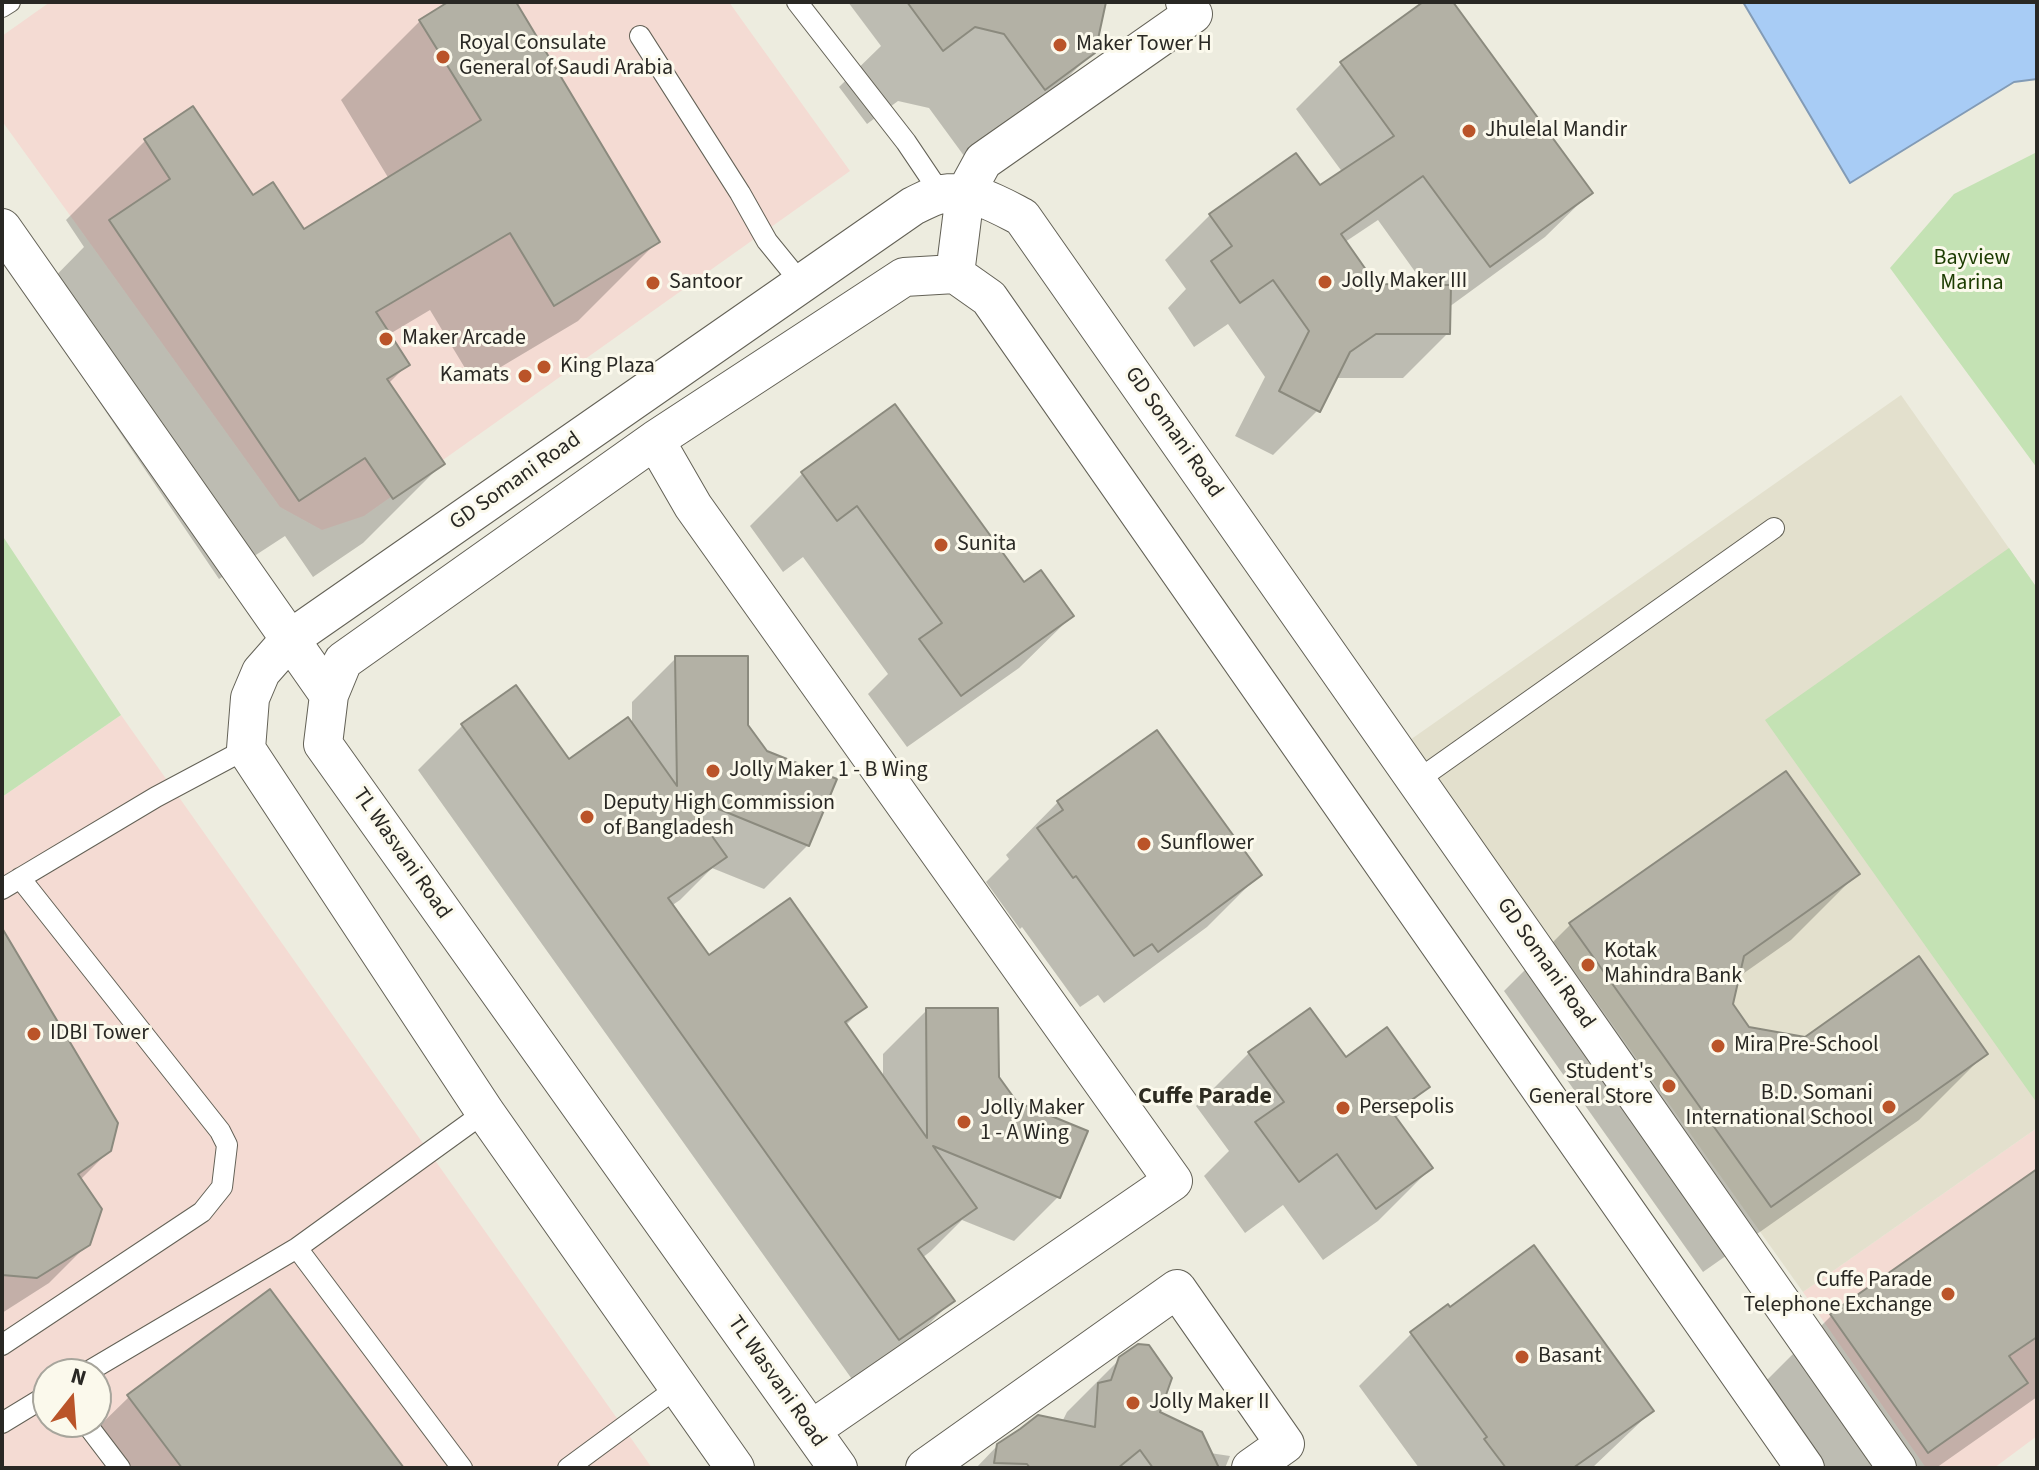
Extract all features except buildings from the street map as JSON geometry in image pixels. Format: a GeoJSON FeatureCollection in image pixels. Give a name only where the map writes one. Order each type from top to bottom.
{"type":"FeatureCollection","features":[{"type":"Feature","properties":{"kind":"street"},"geometry":{"type":"LineString","coordinates":[[1189,8],[983,161],[953,194],[955,274],[989,298],[1805,1468]]}},
{"type":"Feature","properties":{"kind":"street","name":"GD Somani Road"},"geometry":{"type":"LineString","coordinates":[[246,749],[250,698],[261,672],[290,639],[913,206],[953,194],[980,196],[1022,217],[1424,775],[1897,1468]]}},
{"type":"Feature","properties":{"kind":"street"},"geometry":{"type":"LineString","coordinates":[[2,228],[329,695]]}},
{"type":"Feature","properties":{"kind":"street","name":"GD Somani Road"},"geometry":{"type":"LineString","coordinates":[[329,695],[343,661],[655,440],[904,277],[955,274]]}},
{"type":"Feature","properties":{"kind":"street"},"geometry":{"type":"LineString","coordinates":[[655,440],[693,506],[1173,1181],[811,1430]]}},
{"type":"Feature","properties":{"kind":"street","name":"TL Wasvani Road"},"geometry":{"type":"LineString","coordinates":[[329,695],[323,744],[838,1468]]}},
{"type":"Feature","properties":{"kind":"street"},"geometry":{"type":"LineString","coordinates":[[246,749],[485,1112],[735,1468]]}},
{"type":"Feature","properties":{"kind":"street"},"geometry":{"type":"LineString","coordinates":[[925,1468],[1177,1289],[1285,1444],[1251,1468]]}},
{"type":"Feature","properties":{"kind":"lane"},"geometry":{"type":"LineString","coordinates":[[2,7],[10,2]]}},
{"type":"Feature","properties":{"kind":"lane"},"geometry":{"type":"LineString","coordinates":[[797,2],[906,142],[953,194]]}},
{"type":"Feature","properties":{"kind":"lane"},"geometry":{"type":"LineString","coordinates":[[640,36],[767,241],[802,284]]}},
{"type":"Feature","properties":{"kind":"lane"},"geometry":{"type":"LineString","coordinates":[[1424,775],[1774,528]]}},
{"type":"Feature","properties":{"kind":"lane"},"geometry":{"type":"LineString","coordinates":[[2,889],[156,797],[246,749]]}},
{"type":"Feature","properties":{"kind":"lane"},"geometry":{"type":"LineString","coordinates":[[2,1345],[202,1212],[222,1187],[227,1145],[220,1131],[20,878]]}},
{"type":"Feature","properties":{"kind":"lane"},"geometry":{"type":"LineString","coordinates":[[111,1358],[297,1248],[485,1112]]}},
{"type":"Feature","properties":{"kind":"lane"},"geometry":{"type":"LineString","coordinates":[[297,1248],[462,1468]]}},
{"type":"Feature","properties":{"kind":"lane"},"geometry":{"type":"LineString","coordinates":[[568,1468],[678,1387]]}},
{"type":"Feature","properties":{"kind":"lane"},"geometry":{"type":"LineString","coordinates":[[5,1416],[32,1403]]}},
{"type":"Feature","properties":{"kind":"lane"},"geometry":{"type":"LineString","coordinates":[[97,1438],[120,1468]]}},
{"type":"Feature","properties":{"kind":"shaded area","name":"Maker Arcade"},"geometry":{"type":"Polygon","coordinates":[[[50,2],[729,2],[850,171],[364,516],[322,530],[280,507],[2,121],[2,36],[50,2]]]}},
{"type":"Feature","properties":{"kind":"shaded area"},"geometry":{"type":"Polygon","coordinates":[[[1901,395],[2037,588],[2037,1128],[1803,1292],[1410,740],[1901,395]]]}},
{"type":"Feature","properties":{"kind":"shaded area"},"geometry":{"type":"Polygon","coordinates":[[[121,715],[652,1468],[2,1468],[2,797],[121,715]]]}},
{"type":"Feature","properties":{"kind":"shaded area","name":"Cuffe Parade Telephone Exchange"},"geometry":{"type":"Polygon","coordinates":[[[2037,1128],[2037,1436],[1994,1468],[1926,1468],[1803,1292],[2037,1128]]]}},
{"type":"Feature","properties":{"kind":"green space","name":"Bayview Marina"},"geometry":{"type":"Polygon","coordinates":[[[2037,152],[2037,468],[1890,268],[1954,194],[2037,152]]]}},
{"type":"Feature","properties":{"kind":"green space"},"geometry":{"type":"Polygon","coordinates":[[[2,535],[121,715],[2,797],[2,535]]]}},
{"type":"Feature","properties":{"kind":"green space"},"geometry":{"type":"Polygon","coordinates":[[[2009,548],[2037,588],[2037,1103],[1765,720],[2009,548]]]}},
{"type":"Feature","properties":{"kind":"water"},"geometry":{"type":"Polygon","coordinates":[[[1743,2],[2037,2],[2037,79],[2014,82],[1850,183],[1743,2]]]}},
{"type":"Feature","properties":{"kind":"place","name":"Maker Tower H"},"geometry":{"type":"Point","coordinates":[1060,45]}},
{"type":"Feature","properties":{"kind":"place","name":"Royal Consulate General of Saudi Arabia"},"geometry":{"type":"Point","coordinates":[443,57]}},
{"type":"Feature","properties":{"kind":"place","name":"Jhulelal Mandir"},"geometry":{"type":"Point","coordinates":[1469,131]}},
{"type":"Feature","properties":{"kind":"place","name":"Jolly Maker III"},"geometry":{"type":"Point","coordinates":[1325,282]}},
{"type":"Feature","properties":{"kind":"place","name":"Santoor"},"geometry":{"type":"Point","coordinates":[653,283]}},
{"type":"Feature","properties":{"kind":"place","name":"Maker Arcade"},"geometry":{"type":"Point","coordinates":[386,339]}},
{"type":"Feature","properties":{"kind":"place","name":"King Plaza"},"geometry":{"type":"Point","coordinates":[544,367]}},
{"type":"Feature","properties":{"kind":"place","name":"Kamats"},"geometry":{"type":"Point","coordinates":[525,376]}},
{"type":"Feature","properties":{"kind":"place","name":"Sunita"},"geometry":{"type":"Point","coordinates":[941,545]}},
{"type":"Feature","properties":{"kind":"place","name":"Jolly Maker 1 - B Wing"},"geometry":{"type":"Point","coordinates":[713,771]}},
{"type":"Feature","properties":{"kind":"place","name":"Deputy High Commission of Bangladesh"},"geometry":{"type":"Point","coordinates":[587,817]}},
{"type":"Feature","properties":{"kind":"place","name":"Sunflower"},"geometry":{"type":"Point","coordinates":[1144,844]}},
{"type":"Feature","properties":{"kind":"place","name":"Kotak Mahindra Bank"},"geometry":{"type":"Point","coordinates":[1588,965]}},
{"type":"Feature","properties":{"kind":"place","name":"IDBI Tower"},"geometry":{"type":"Point","coordinates":[34,1034]}},
{"type":"Feature","properties":{"kind":"place","name":"Mira Pre-School"},"geometry":{"type":"Point","coordinates":[1718,1046]}},
{"type":"Feature","properties":{"kind":"place","name":"Student's General Store"},"geometry":{"type":"Point","coordinates":[1669,1086]}},
{"type":"Feature","properties":{"kind":"place","name":"B.D. Somani International School"},"geometry":{"type":"Point","coordinates":[1889,1107]}},
{"type":"Feature","properties":{"kind":"place","name":"Persepolis"},"geometry":{"type":"Point","coordinates":[1343,1108]}},
{"type":"Feature","properties":{"kind":"place","name":"Jolly Maker 1 - A Wing"},"geometry":{"type":"Point","coordinates":[964,1122]}},
{"type":"Feature","properties":{"kind":"place","name":"Cuffe Parade Telephone Exchange"},"geometry":{"type":"Point","coordinates":[1948,1294]}},
{"type":"Feature","properties":{"kind":"place","name":"Basant"},"geometry":{"type":"Point","coordinates":[1522,1357]}},
{"type":"Feature","properties":{"kind":"place","name":"Jolly Maker II"},"geometry":{"type":"Point","coordinates":[1133,1403]}},
{"type":"Feature","properties":{"kind":"district","name":"Cuffe Parade"},"geometry":{"type":"Point","coordinates":[1205,1098]}}]}
